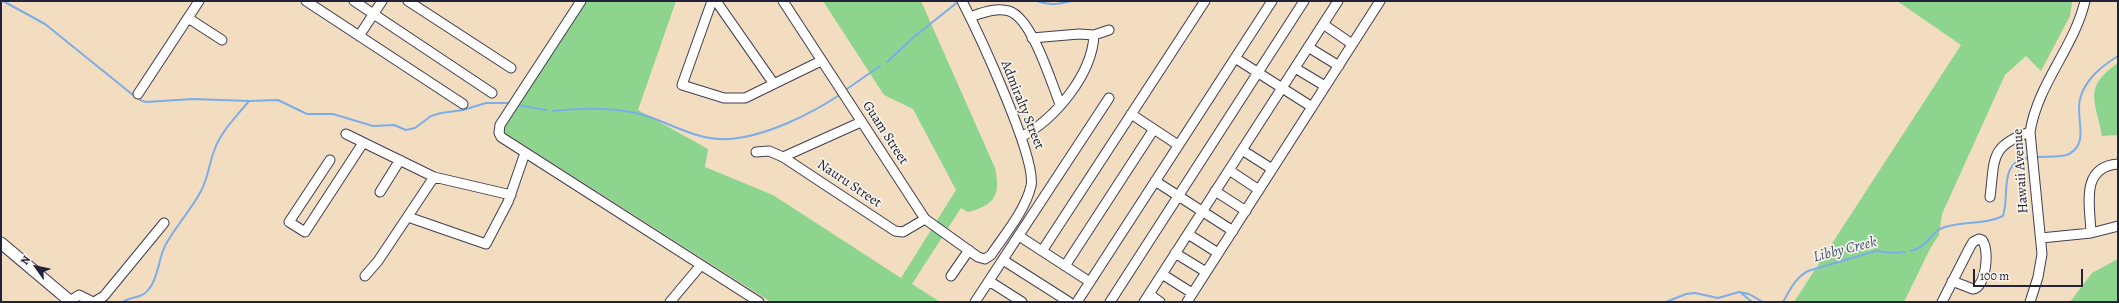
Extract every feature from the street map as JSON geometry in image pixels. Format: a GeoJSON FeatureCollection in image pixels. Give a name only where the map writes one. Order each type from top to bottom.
{"type":"FeatureCollection","features":[{"type":"Feature","properties":{"kind":"main road"},"geometry":{"type":"LineString","coordinates":[[1,243],[71,302]]}},
{"type":"Feature","properties":{"kind":"street"},"geometry":{"type":"LineString","coordinates":[[138,94],[199,1]]}},
{"type":"Feature","properties":{"kind":"street"},"geometry":{"type":"LineString","coordinates":[[306,1],[463,104]]}},
{"type":"Feature","properties":{"kind":"street"},"geometry":{"type":"LineString","coordinates":[[354,1],[492,93]]}},
{"type":"Feature","properties":{"kind":"street"},"geometry":{"type":"LineString","coordinates":[[359,36],[382,1]]}},
{"type":"Feature","properties":{"kind":"street"},"geometry":{"type":"LineString","coordinates":[[408,1],[511,68]]}},
{"type":"Feature","properties":{"kind":"street"},"geometry":{"type":"LineString","coordinates":[[581,1],[499,128],[501,136],[525,153],[759,302]]}},
{"type":"Feature","properties":{"kind":"street"},"geometry":{"type":"LineString","coordinates":[[712,1],[682,86],[717,96],[734,99],[745,98],[821,61]]}},
{"type":"Feature","properties":{"kind":"street"},"geometry":{"type":"LineString","coordinates":[[716,1],[774,84]]}},
{"type":"Feature","properties":{"kind":"street","name":"Guam Street"},"geometry":{"type":"LineString","coordinates":[[783,1],[846,101],[925,219],[969,250],[985,259]]}},
{"type":"Feature","properties":{"kind":"street"},"geometry":{"type":"LineString","coordinates":[[1042,250],[1205,1]]}},
{"type":"Feature","properties":{"kind":"street"},"geometry":{"type":"LineString","coordinates":[[1077,302],[1272,1]]}},
{"type":"Feature","properties":{"kind":"street"},"geometry":{"type":"LineString","coordinates":[[1110,302],[1304,1]]}},
{"type":"Feature","properties":{"kind":"street"},"geometry":{"type":"LineString","coordinates":[[1160,302],[1146,298],[1338,1]]}},
{"type":"Feature","properties":{"kind":"street"},"geometry":{"type":"LineString","coordinates":[[1187,302],[1380,1]]}},
{"type":"Feature","properties":{"kind":"street","name":"Hawaii Avenue"},"geometry":{"type":"LineString","coordinates":[[2030,302],[2038,277],[2042,254],[2030,132],[2033,113],[2038,98],[2078,22],[2085,1]]}},
{"type":"Feature","properties":{"kind":"street","name":"Admiralty Street"},"geometry":{"type":"LineString","coordinates":[[963,3],[1021,137],[1031,166],[1031,185],[1024,204],[991,255],[985,259]]}},
{"type":"Feature","properties":{"kind":"street"},"geometry":{"type":"LineString","coordinates":[[970,17],[998,10],[1009,11],[1018,16],[1032,38],[1060,104]]}},
{"type":"Feature","properties":{"kind":"street"},"geometry":{"type":"LineString","coordinates":[[188,18],[222,40]]}},
{"type":"Feature","properties":{"kind":"street"},"geometry":{"type":"LineString","coordinates":[[1323,24],[1352,44]]}},
{"type":"Feature","properties":{"kind":"street"},"geometry":{"type":"LineString","coordinates":[[1032,38],[1079,34],[1094,35],[1109,30]]}},
{"type":"Feature","properties":{"kind":"street"},"geometry":{"type":"LineString","coordinates":[[1021,137],[1044,122],[1060,104],[1088,64],[1093,50],[1094,35]]}},
{"type":"Feature","properties":{"kind":"street"},"geometry":{"type":"LineString","coordinates":[[1308,47],[1339,66]]}},
{"type":"Feature","properties":{"kind":"street"},"geometry":{"type":"LineString","coordinates":[[1235,58],[1312,107]]}},
{"type":"Feature","properties":{"kind":"street"},"geometry":{"type":"LineString","coordinates":[[1295,68],[1325,86]]}},
{"type":"Feature","properties":{"kind":"street"},"geometry":{"type":"LineString","coordinates":[[975,302],[1109,98]]}},
{"type":"Feature","properties":{"kind":"street"},"geometry":{"type":"LineString","coordinates":[[1132,114],[1178,144]]}},
{"type":"Feature","properties":{"kind":"street"},"geometry":{"type":"LineString","coordinates":[[783,157],[861,122]]}},
{"type":"Feature","properties":{"kind":"street"},"geometry":{"type":"LineString","coordinates":[[1066,266],[1154,128]]}},
{"type":"Feature","properties":{"kind":"street"},"geometry":{"type":"LineString","coordinates":[[1990,197],[1998,150],[2007,141],[2030,132]]}},
{"type":"Feature","properties":{"kind":"street"},"geometry":{"type":"LineString","coordinates":[[346,134],[434,177],[511,195]]}},
{"type":"Feature","properties":{"kind":"street"},"geometry":{"type":"LineString","coordinates":[[330,160],[290,222],[305,232],[363,143]]}},
{"type":"Feature","properties":{"kind":"street"},"geometry":{"type":"LineString","coordinates":[[1242,150],[1272,169]]}},
{"type":"Feature","properties":{"kind":"street","name":"Nauru Street"},"geometry":{"type":"LineString","coordinates":[[756,152],[769,151],[783,157],[895,231],[903,232],[925,219]]}},
{"type":"Feature","properties":{"kind":"street"},"geometry":{"type":"LineString","coordinates":[[408,217],[486,244],[511,195],[525,153]]}},
{"type":"Feature","properties":{"kind":"street"},"geometry":{"type":"LineString","coordinates":[[380,192],[400,160]]}},
{"type":"Feature","properties":{"kind":"street"},"geometry":{"type":"LineString","coordinates":[[2091,233],[2090,191],[2092,179],[2104,167],[2118,164]]}},
{"type":"Feature","properties":{"kind":"street"},"geometry":{"type":"LineString","coordinates":[[1229,170],[1259,190]]}},
{"type":"Feature","properties":{"kind":"street"},"geometry":{"type":"LineString","coordinates":[[365,276],[378,261],[434,177]]}},
{"type":"Feature","properties":{"kind":"street"},"geometry":{"type":"LineString","coordinates":[[1155,181],[1232,231]]}},
{"type":"Feature","properties":{"kind":"street"},"geometry":{"type":"LineString","coordinates":[[1215,191],[1246,211]]}},
{"type":"Feature","properties":{"kind":"street"},"geometry":{"type":"LineString","coordinates":[[71,302],[79,295],[94,302],[104,296],[164,223]]}},
{"type":"Feature","properties":{"kind":"street"},"geometry":{"type":"LineString","coordinates":[[2041,238],[2091,233],[2118,226]]}},
{"type":"Feature","properties":{"kind":"street"},"geometry":{"type":"LineString","coordinates":[[1188,234],[1218,253]]}},
{"type":"Feature","properties":{"kind":"street"},"geometry":{"type":"LineString","coordinates":[[1019,236],[1090,282]]}},
{"type":"Feature","properties":{"kind":"street"},"geometry":{"type":"LineString","coordinates":[[1942,302],[1952,281],[1973,242],[1976,240],[1982,240],[1986,250],[1983,279],[1980,286],[1972,289],[1952,281]]}},
{"type":"Feature","properties":{"kind":"street"},"geometry":{"type":"LineString","coordinates":[[951,276],[969,250]]}},
{"type":"Feature","properties":{"kind":"street"},"geometry":{"type":"LineString","coordinates":[[1175,253],[1206,272]]}},
{"type":"Feature","properties":{"kind":"street"},"geometry":{"type":"LineString","coordinates":[[1003,260],[1069,302]]}},
{"type":"Feature","properties":{"kind":"street"},"geometry":{"type":"LineString","coordinates":[[670,302],[701,265]]}},
{"type":"Feature","properties":{"kind":"street"},"geometry":{"type":"LineString","coordinates":[[1162,274],[1192,294]]}},
{"type":"Feature","properties":{"kind":"street"},"geometry":{"type":"LineString","coordinates":[[989,281],[1022,302]]}},
{"type":"Feature","properties":{"kind":"green space"},"geometry":{"type":"Polygon","coordinates":[[[586,1],[676,1],[638,110],[708,149],[705,167],[773,195],[901,278],[956,190],[913,109],[884,95],[823,1],[921,1],[995,168],[997,177],[994,198],[984,206],[968,212],[961,208],[912,284],[940,302],[771,302],[502,131],[586,1]]]}},
{"type":"Feature","properties":{"kind":"green space"},"geometry":{"type":"Polygon","coordinates":[[[1897,1],[2072,1],[2072,3],[2070,16],[2041,71],[2026,56],[2005,75],[1942,214],[1939,235],[1931,247],[1904,302],[1794,302],[1961,45],[1897,1]]]}},
{"type":"Feature","properties":{"kind":"green space"},"geometry":{"type":"Polygon","coordinates":[[[2118,63],[2118,135],[2102,136],[2094,95],[2099,80],[2118,63]]]}},
{"type":"Feature","properties":{"kind":"green space"},"geometry":{"type":"Polygon","coordinates":[[[2118,259],[2118,302],[2070,302],[2092,273],[2118,259]]]}},
{"type":"Feature","properties":{"kind":"waterway"},"geometry":{"type":"LineString","coordinates":[[3,1],[45,24],[133,95]]}},
{"type":"Feature","properties":{"kind":"waterway"},"geometry":{"type":"LineString","coordinates":[[887,62],[915,36],[959,1]]}},
{"type":"Feature","properties":{"kind":"waterway"},"geometry":{"type":"LineString","coordinates":[[1037,1],[1046,4],[1071,1]]}},
{"type":"Feature","properties":{"kind":"waterway","name":"Libby Creek"},"geometry":{"type":"LineString","coordinates":[[2035,157],[2061,156],[2069,154],[2075,149],[2079,143],[2080,137],[2079,106],[2082,92],[2090,79],[2106,64],[2118,56]]}},
{"type":"Feature","properties":{"kind":"waterway"},"geometry":{"type":"LineString","coordinates":[[844,91],[880,66]]}},
{"type":"Feature","properties":{"kind":"waterway"},"geometry":{"type":"LineString","coordinates":[[553,111],[575,109],[610,109],[633,112],[696,135],[717,139],[728,139],[757,134],[772,129],[816,109],[841,94]]}},
{"type":"Feature","properties":{"kind":"waterway"},"geometry":{"type":"LineString","coordinates":[[140,100],[146,102],[193,99],[249,101],[278,100],[307,114],[333,114],[373,126],[394,125],[406,130],[415,128],[431,116],[441,113],[463,110],[486,103],[511,103]]}},
{"type":"Feature","properties":{"kind":"waterway"},"geometry":{"type":"LineString","coordinates":[[123,302],[143,295],[149,289],[155,279],[163,249],[193,205],[203,186],[217,144],[229,124],[249,101]]}},
{"type":"Feature","properties":{"kind":"waterway"},"geometry":{"type":"LineString","coordinates":[[517,105],[546,110]]}},
{"type":"Feature","properties":{"kind":"waterway","name":"Libby Creek"},"geometry":{"type":"LineString","coordinates":[[1911,251],[1921,247],[1936,232],[1947,226],[1987,221],[2003,216],[2009,172],[2013,165],[2019,160],[2029,158]]}},
{"type":"Feature","properties":{"kind":"waterway","name":"Libby Creek"},"geometry":{"type":"LineString","coordinates":[[1783,302],[1796,281],[1808,271],[1876,251],[1894,253],[1905,252]]}},
{"type":"Feature","properties":{"kind":"waterway","name":"Libby Creek"},"geometry":{"type":"LineString","coordinates":[[1666,302],[1686,294],[1695,293],[1718,298],[1739,292],[1749,294],[1763,302]]}},
{"type":"Feature","properties":{"kind":"waterway","name":"Libby Creek"},"geometry":{"type":"LineString","coordinates":[[1740,292],[1752,302]]}}]}
